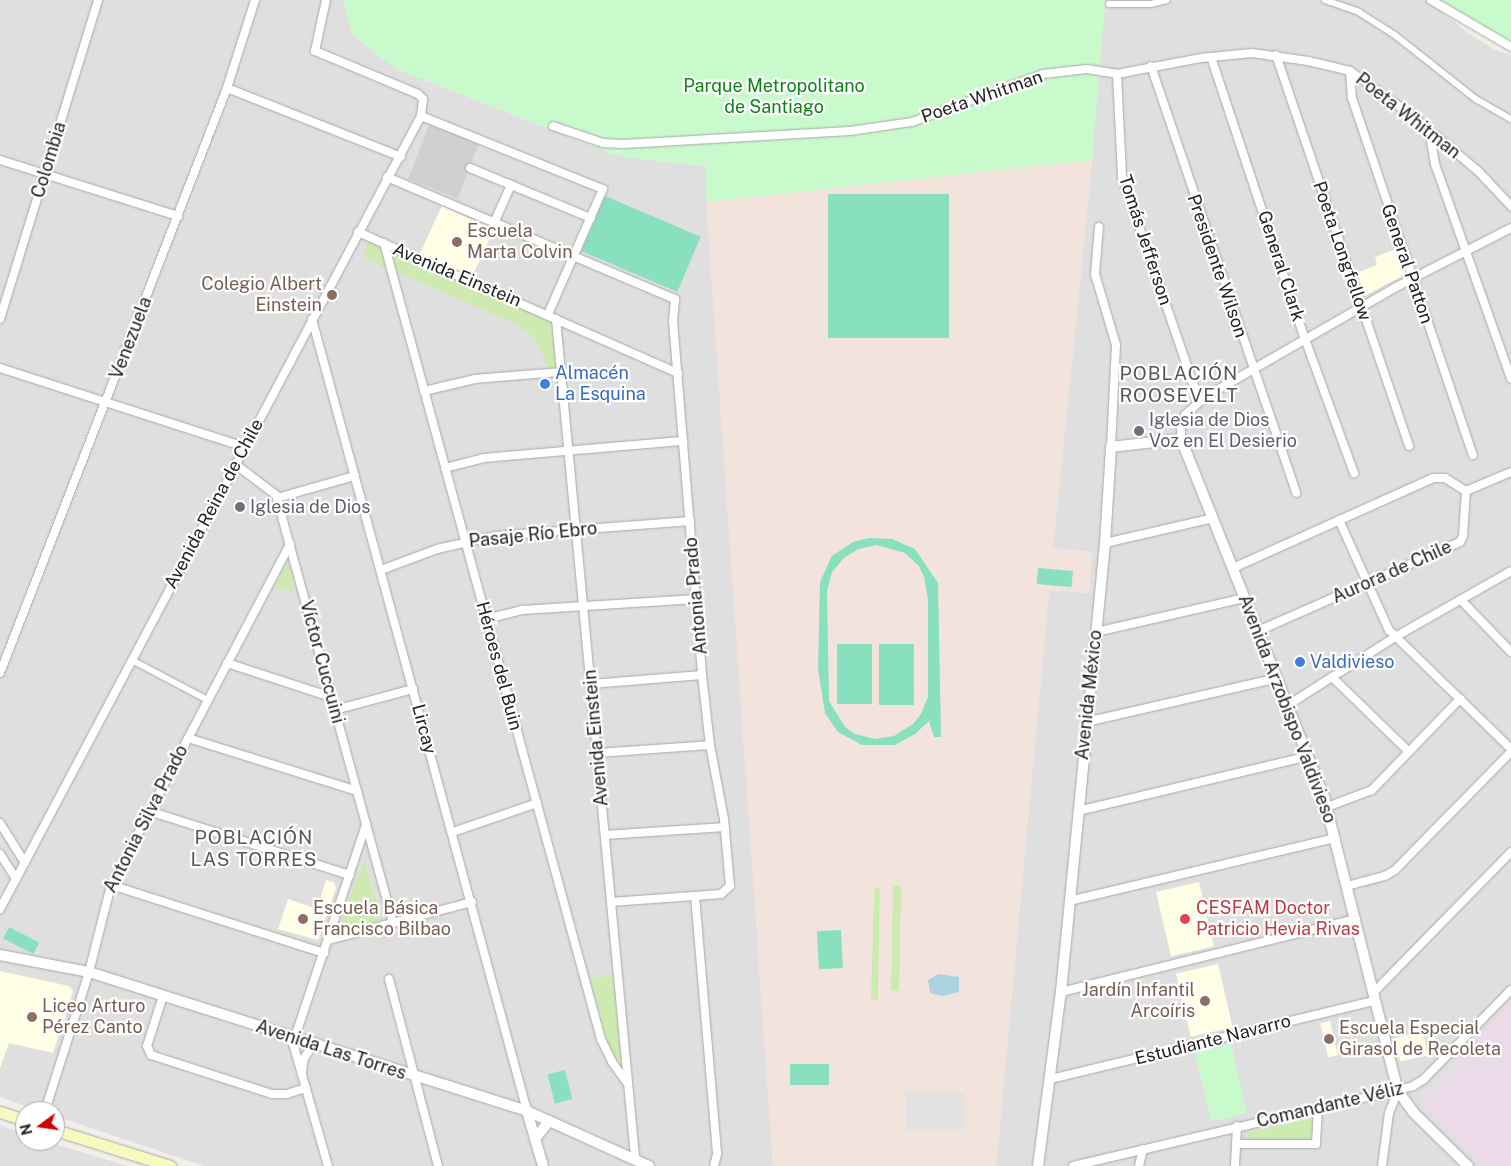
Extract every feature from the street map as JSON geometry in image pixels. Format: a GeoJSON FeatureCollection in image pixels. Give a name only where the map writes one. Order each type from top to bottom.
{"type":"FeatureCollection","features":[{"type":"Feature","properties":{"kind":"main road"},"geometry":{"type":"LineString","coordinates":[[0,1112],[15,1117]]}},
{"type":"Feature","properties":{"kind":"main road"},"geometry":{"type":"LineString","coordinates":[[65,1133],[170,1166]]}},
{"type":"Feature","properties":{"kind":"street","name":"Colombia"},"geometry":{"type":"LineString","coordinates":[[0,319],[98,0]]}},
{"type":"Feature","properties":{"kind":"street","name":"Venezuela"},"geometry":{"type":"LineString","coordinates":[[0,673],[227,88],[254,0]]}},
{"type":"Feature","properties":{"kind":"street","name":"Avenida Reina de Chile"},"geometry":{"type":"LineString","coordinates":[[0,910],[421,116],[423,99],[418,94],[319,55],[315,44],[326,0]]}},
{"type":"Feature","properties":{"kind":"street"},"geometry":{"type":"LineString","coordinates":[[1109,4],[1151,4],[1167,0]]}},
{"type":"Feature","properties":{"kind":"street"},"geometry":{"type":"LineString","coordinates":[[1325,0],[1359,12],[1403,40],[1476,99],[1511,119]]}},
{"type":"Feature","properties":{"kind":"street"},"geometry":{"type":"LineString","coordinates":[[1431,0],[1511,47]]}},
{"type":"Feature","properties":{"kind":"street","name":"Poeta Whitman"},"geometry":{"type":"LineString","coordinates":[[553,126],[603,143],[624,144],[850,131],[912,122],[1043,74],[1087,69],[1117,74],[1151,66],[1211,57],[1242,54],[1276,55],[1350,71],[1429,130],[1479,172],[1511,206]]}},
{"type":"Feature","properties":{"kind":"street","name":"Poeta Longfellow"},"geometry":{"type":"LineString","coordinates":[[1276,55],[1360,308],[1409,446]]}},
{"type":"Feature","properties":{"kind":"street","name":"General Clark"},"geometry":{"type":"LineString","coordinates":[[1211,57],[1305,338],[1354,473]]}},
{"type":"Feature","properties":{"kind":"street","name":"Presidente Wilson"},"geometry":{"type":"LineString","coordinates":[[1151,66],[1252,370],[1296,492]]}},
{"type":"Feature","properties":{"kind":"street","name":"General Patton"},"geometry":{"type":"LineString","coordinates":[[1350,71],[1352,98],[1412,280],[1473,455]]}},
{"type":"Feature","properties":{"kind":"street","name":"Tomás Jefferson"},"geometry":{"type":"LineString","coordinates":[[1117,74],[1122,177],[1199,401]]}},
{"type":"Feature","properties":{"kind":"street"},"geometry":{"type":"LineString","coordinates":[[227,88],[400,157]]}},
{"type":"Feature","properties":{"kind":"street"},"geometry":{"type":"LineString","coordinates":[[421,116],[603,189],[548,314]]}},
{"type":"Feature","properties":{"kind":"street"},"geometry":{"type":"LineString","coordinates":[[1429,130],[1436,164],[1511,379]]}},
{"type":"Feature","properties":{"kind":"street"},"geometry":{"type":"LineString","coordinates":[[0,160],[178,216]]}},
{"type":"Feature","properties":{"kind":"street"},"geometry":{"type":"LineString","coordinates":[[470,168],[591,218]]}},
{"type":"Feature","properties":{"kind":"street"},"geometry":{"type":"LineString","coordinates":[[387,177],[574,256]]}},
{"type":"Feature","properties":{"kind":"street"},"geometry":{"type":"LineString","coordinates":[[494,223],[511,185]]}},
{"type":"Feature","properties":{"kind":"street","name":"Avenida México"},"geometry":{"type":"LineString","coordinates":[[1038,1166],[1061,992],[1105,543],[1116,345],[1095,274],[1099,227]]}},
{"type":"Feature","properties":{"kind":"street"},"geometry":{"type":"LineString","coordinates":[[1111,448],[1182,439],[1183,420],[1199,401],[1305,338],[1511,228]]}},
{"type":"Feature","properties":{"kind":"street","name":"Avenida Einstein"},"geometry":{"type":"LineString","coordinates":[[358,232],[548,314],[678,373]]}},
{"type":"Feature","properties":{"kind":"street","name":"Héroes del Buin"},"geometry":{"type":"LineString","coordinates":[[384,243],[601,1039],[612,1062],[627,1083]]}},
{"type":"Feature","properties":{"kind":"street","name":"Antonia Prado"},"geometry":{"type":"LineString","coordinates":[[574,256],[675,299],[673,321],[702,675],[710,745],[725,827],[730,884],[728,892],[695,896]]}},
{"type":"Feature","properties":{"kind":"street","name":"Lircay"},"geometry":{"type":"LineString","coordinates":[[312,319],[543,1166]]}},
{"type":"Feature","properties":{"kind":"street","name":"Avenida Einstein"},"geometry":{"type":"LineString","coordinates":[[556,319],[635,1157]]}},
{"type":"Feature","properties":{"kind":"street"},"geometry":{"type":"LineString","coordinates":[[0,368],[244,447]]}},
{"type":"Feature","properties":{"kind":"street"},"geometry":{"type":"LineString","coordinates":[[424,392],[475,379],[561,372]]}},
{"type":"Feature","properties":{"kind":"street","name":"Avenida Arzobispo Valdivieso"},"geometry":{"type":"LineString","coordinates":[[1182,439],[1327,806],[1398,1091],[1413,1112],[1468,1166]]}},
{"type":"Feature","properties":{"kind":"street"},"geometry":{"type":"LineString","coordinates":[[445,468],[484,458],[684,441]]}},
{"type":"Feature","properties":{"kind":"street"},"geometry":{"type":"LineString","coordinates":[[235,464],[272,490],[277,498],[355,476]]}},
{"type":"Feature","properties":{"kind":"street"},"geometry":{"type":"LineString","coordinates":[[1233,568],[1437,478],[1445,478],[1466,491],[1511,472]]}},
{"type":"Feature","properties":{"kind":"street","name":"Aurora de Chile"},"geometry":{"type":"LineString","coordinates":[[1258,631],[1460,542],[1463,536],[1466,491]]}},
{"type":"Feature","properties":{"kind":"street","name":"Víctor Cuccuini"},"geometry":{"type":"LineString","coordinates":[[277,498],[393,923]]}},
{"type":"Feature","properties":{"kind":"street"},"geometry":{"type":"LineString","coordinates":[[1105,543],[1213,518]]}},
{"type":"Feature","properties":{"kind":"street"},"geometry":{"type":"LineString","coordinates":[[1339,520],[1388,630],[1511,750],[1395,870],[1385,876],[1348,886]]}},
{"type":"Feature","properties":{"kind":"street","name":"Pasaje Río Ebro"},"geometry":{"type":"LineString","coordinates":[[381,570],[425,553],[495,536],[690,521]]}},
{"type":"Feature","properties":{"kind":"street","name":"Antonia Silva Prado"},"geometry":{"type":"LineString","coordinates":[[48,1101],[89,972],[111,885],[290,544]]}},
{"type":"Feature","properties":{"kind":"street"},"geometry":{"type":"LineString","coordinates":[[1288,705],[1394,637],[1511,571]]}},
{"type":"Feature","properties":{"kind":"street"},"geometry":{"type":"LineString","coordinates":[[1096,632],[1245,598]]}},
{"type":"Feature","properties":{"kind":"street"},"geometry":{"type":"LineString","coordinates":[[486,619],[522,610],[696,599]]}},
{"type":"Feature","properties":{"kind":"street"},"geometry":{"type":"LineString","coordinates":[[1461,600],[1511,652]]}},
{"type":"Feature","properties":{"kind":"street"},"geometry":{"type":"LineString","coordinates":[[132,660],[208,700]]}},
{"type":"Feature","properties":{"kind":"street"},"geometry":{"type":"LineString","coordinates":[[227,663],[331,697]]}},
{"type":"Feature","properties":{"kind":"street"},"geometry":{"type":"LineString","coordinates":[[591,684],[702,675]]}},
{"type":"Feature","properties":{"kind":"street"},"geometry":{"type":"LineString","coordinates":[[1332,677],[1409,752]]}},
{"type":"Feature","properties":{"kind":"street"},"geometry":{"type":"LineString","coordinates":[[1086,722],[1278,678]]}},
{"type":"Feature","properties":{"kind":"street"},"geometry":{"type":"LineString","coordinates":[[335,710],[413,689]]}},
{"type":"Feature","properties":{"kind":"street"},"geometry":{"type":"LineString","coordinates":[[1327,806],[1372,790],[1460,699]]}},
{"type":"Feature","properties":{"kind":"street"},"geometry":{"type":"LineString","coordinates":[[188,738],[357,790]]}},
{"type":"Feature","properties":{"kind":"street"},"geometry":{"type":"LineString","coordinates":[[597,753],[710,745]]}},
{"type":"Feature","properties":{"kind":"street"},"geometry":{"type":"LineString","coordinates":[[1078,811],[1308,756]]}},
{"type":"Feature","properties":{"kind":"street"},"geometry":{"type":"LineString","coordinates":[[453,832],[537,804]]}},
{"type":"Feature","properties":{"kind":"street"},"geometry":{"type":"LineString","coordinates":[[150,811],[350,875]]}},
{"type":"Feature","properties":{"kind":"street"},"geometry":{"type":"LineString","coordinates":[[0,823],[24,863]]}},
{"type":"Feature","properties":{"kind":"street"},"geometry":{"type":"LineString","coordinates":[[328,1166],[294,1053],[294,1037],[366,825]]}},
{"type":"Feature","properties":{"kind":"street"},"geometry":{"type":"LineString","coordinates":[[605,835],[725,827]]}},
{"type":"Feature","properties":{"kind":"street"},"geometry":{"type":"LineString","coordinates":[[1069,901],[1336,838]]}},
{"type":"Feature","properties":{"kind":"street"},"geometry":{"type":"LineString","coordinates":[[1374,997],[1511,852]]}},
{"type":"Feature","properties":{"kind":"street"},"geometry":{"type":"LineString","coordinates":[[0,854],[16,879]]}},
{"type":"Feature","properties":{"kind":"street"},"geometry":{"type":"LineString","coordinates":[[111,885],[324,953]]}},
{"type":"Feature","properties":{"kind":"street"},"geometry":{"type":"LineString","coordinates":[[611,902],[695,896],[717,1154],[714,1166]]}},
{"type":"Feature","properties":{"kind":"street"},"geometry":{"type":"LineString","coordinates":[[328,940],[472,902]]}},
{"type":"Feature","properties":{"kind":"street"},"geometry":{"type":"LineString","coordinates":[[1061,992],[1356,920]]}},
{"type":"Feature","properties":{"kind":"street","name":"Avenida Las Torres"},"geometry":{"type":"LineString","coordinates":[[0,955],[89,972],[414,1077],[527,1111],[651,1165]]}},
{"type":"Feature","properties":{"kind":"street"},"geometry":{"type":"LineString","coordinates":[[389,979],[438,1166]]}},
{"type":"Feature","properties":{"kind":"street","name":"Comandante Véliz"},"geometry":{"type":"LineString","coordinates":[[1073,1166],[1318,1107],[1398,1091],[1424,1080],[1511,990]]}},
{"type":"Feature","properties":{"kind":"street"},"geometry":{"type":"LineString","coordinates":[[163,996],[147,1046],[151,1055],[272,1094],[287,1094],[306,1088]]}},
{"type":"Feature","properties":{"kind":"street","name":"Estudiante Navarro"},"geometry":{"type":"LineString","coordinates":[[1051,1079],[1374,997]]}},
{"type":"Feature","properties":{"kind":"street"},"geometry":{"type":"LineString","coordinates":[[301,1073],[304,1058],[314,1044]]}},
{"type":"Feature","properties":{"kind":"street"},"geometry":{"type":"LineString","coordinates":[[1382,1166],[1389,1113],[1398,1091]]}},
{"type":"Feature","properties":{"kind":"street"},"geometry":{"type":"LineString","coordinates":[[1238,1144],[1316,1144],[1318,1107]]}},
{"type":"Feature","properties":{"kind":"street"},"geometry":{"type":"LineString","coordinates":[[535,1139],[549,1121]]}},
{"type":"Feature","properties":{"kind":"street"},"geometry":{"type":"LineString","coordinates":[[1235,1166],[1238,1144],[1237,1126]]}},
{"type":"Feature","properties":{"kind":"street"},"geometry":{"type":"LineString","coordinates":[[1139,1166],[1143,1149]]}},
{"type":"Feature","properties":{"kind":"shaded area"},"geometry":{"type":"Polygon","coordinates":[[[0,0],[344,0],[353,35],[394,68],[611,153],[630,158],[705,166],[773,1166],[204,1166],[65,1119],[65,1101],[15,1102],[0,1097],[0,0]]]}},
{"type":"Feature","properties":{"kind":"shaded area"},"geometry":{"type":"Polygon","coordinates":[[[1105,0],[1428,0],[1468,33],[1495,50],[1511,55],[1511,1166],[996,1166],[1049,590],[1089,593],[1092,552],[1053,548],[1092,160],[1105,0]]]}},
{"type":"Feature","properties":{"kind":"shaded area"},"geometry":{"type":"Polygon","coordinates":[[[429,125],[478,144],[458,198],[408,179],[429,125]]]}},
{"type":"Feature","properties":{"kind":"shaded area"},"geometry":{"type":"Polygon","coordinates":[[[1092,160],[1053,548],[1092,552],[1089,593],[1049,590],[996,1166],[773,1166],[706,202],[1092,160]]]}},
{"type":"Feature","properties":{"kind":"shaded area","name":"Escuela Marta Colvin"},"geometry":{"type":"Polygon","coordinates":[[[442,206],[494,230],[472,277],[420,253],[442,206]]]}},
{"type":"Feature","properties":{"kind":"shaded area"},"geometry":{"type":"Polygon","coordinates":[[[1399,248],[1408,273],[1364,296],[1357,273],[1377,265],[1375,257],[1399,248]]]}},
{"type":"Feature","properties":{"kind":"shaded area","name":"Escuela Básica Francisco Bilbao"},"geometry":{"type":"Polygon","coordinates":[[[326,880],[334,882],[336,888],[318,940],[278,929],[288,899],[317,909],[326,880]]]}},
{"type":"Feature","properties":{"kind":"shaded area","name":"CESFAM Doctor Patricio Hevia Rivas"},"geometry":{"type":"Polygon","coordinates":[[[1199,882],[1214,946],[1171,956],[1156,892],[1199,882]]]}},
{"type":"Feature","properties":{"kind":"shaded area","name":"Jardín Infantil Arcoíris"},"geometry":{"type":"Polygon","coordinates":[[[1218,964],[1233,1027],[1191,1037],[1176,974],[1218,964]]]}},
{"type":"Feature","properties":{"kind":"shaded area","name":"Liceo Arturo Pérez Canto"},"geometry":{"type":"Polygon","coordinates":[[[0,971],[69,986],[73,991],[53,1053],[9,1043],[0,1068],[0,971]]]}},
{"type":"Feature","properties":{"kind":"shaded area"},"geometry":{"type":"Polygon","coordinates":[[[1511,1002],[1511,1166],[1481,1166],[1418,1102],[1511,1002]]]}},
{"type":"Feature","properties":{"kind":"shaded area","name":"Escuela Especial Girasol de Recoleta"},"geometry":{"type":"Polygon","coordinates":[[[1330,1021],[1338,1055],[1328,1057],[1320,1023],[1330,1021]]]}},
{"type":"Feature","properties":{"kind":"shaded area"},"geometry":{"type":"Polygon","coordinates":[[[1423,1032],[1428,1055],[1401,1061],[1396,1038],[1423,1032]]]}},
{"type":"Feature","properties":{"kind":"shaded area"},"geometry":{"type":"Polygon","coordinates":[[[906,1092],[964,1093],[963,1131],[905,1130],[906,1092]]]}},
{"type":"Feature","properties":{"kind":"shaded area"},"geometry":{"type":"Polygon","coordinates":[[[0,1125],[15,1130],[15,1151],[65,1151],[65,1147],[127,1166],[0,1166],[0,1125]]]}},
{"type":"Feature","properties":{"kind":"green space","name":"Parque Metropolitano de Santiago"},"geometry":{"type":"Polygon","coordinates":[[[343,0],[1105,0],[1092,160],[706,202],[705,166],[630,158],[611,153],[394,68],[353,35],[343,0]]]}},
{"type":"Feature","properties":{"kind":"green space"},"geometry":{"type":"Polygon","coordinates":[[[1438,0],[1511,0],[1511,43],[1438,0]]]}},
{"type":"Feature","properties":{"kind":"green space"},"geometry":{"type":"Polygon","coordinates":[[[828,194],[949,194],[949,338],[828,338],[828,194]]]}},
{"type":"Feature","properties":{"kind":"green space"},"geometry":{"type":"Polygon","coordinates":[[[605,196],[701,237],[677,292],[582,251],[605,196]]]}},
{"type":"Feature","properties":{"kind":"green space"},"geometry":{"type":"Polygon","coordinates":[[[368,238],[546,318],[551,325],[556,369],[548,369],[536,341],[520,326],[364,258],[368,238]]]}},
{"type":"Feature","properties":{"kind":"green space"},"geometry":{"type":"Polygon","coordinates":[[[869,538],[892,539],[915,549],[938,583],[941,737],[934,737],[929,721],[915,734],[895,745],[862,745],[838,732],[825,713],[818,669],[820,582],[832,556],[853,542],[869,538]],[[877,545],[858,549],[844,558],[832,572],[827,591],[829,701],[845,727],[855,734],[875,739],[894,736],[913,724],[921,714],[928,697],[928,599],[924,577],[919,566],[905,553],[877,545]]]}},
{"type":"Feature","properties":{"kind":"green space"},"geometry":{"type":"Polygon","coordinates":[[[286,565],[289,565],[294,589],[274,589],[286,565]]]}},
{"type":"Feature","properties":{"kind":"green space"},"geometry":{"type":"Polygon","coordinates":[[[1038,568],[1073,571],[1071,587],[1037,584],[1038,568]]]}},
{"type":"Feature","properties":{"kind":"green space"},"geometry":{"type":"Polygon","coordinates":[[[837,644],[872,644],[872,704],[837,704],[837,644]]]}},
{"type":"Feature","properties":{"kind":"green space"},"geometry":{"type":"Polygon","coordinates":[[[879,644],[914,644],[914,705],[879,705],[879,644]]]}},
{"type":"Feature","properties":{"kind":"green space"},"geometry":{"type":"Polygon","coordinates":[[[364,859],[381,914],[378,921],[344,930],[340,923],[364,859]]]}},
{"type":"Feature","properties":{"kind":"green space"},"geometry":{"type":"Polygon","coordinates":[[[893,886],[901,886],[899,991],[891,991],[893,886]]]}},
{"type":"Feature","properties":{"kind":"green space"},"geometry":{"type":"Polygon","coordinates":[[[874,887],[880,889],[878,1000],[871,1000],[874,887]]]}},
{"type":"Feature","properties":{"kind":"green space"},"geometry":{"type":"Polygon","coordinates":[[[9,927],[39,942],[33,954],[3,939],[9,927]]]}},
{"type":"Feature","properties":{"kind":"green space"},"geometry":{"type":"Polygon","coordinates":[[[841,930],[843,968],[819,969],[817,931],[841,930]]]}},
{"type":"Feature","properties":{"kind":"green space"},"geometry":{"type":"Polygon","coordinates":[[[613,975],[622,1065],[609,1049],[591,978],[613,975]]]}},
{"type":"Feature","properties":{"kind":"green space"},"geometry":{"type":"Polygon","coordinates":[[[1231,1044],[1247,1113],[1211,1122],[1195,1052],[1231,1044]]]}},
{"type":"Feature","properties":{"kind":"green space"},"geometry":{"type":"Polygon","coordinates":[[[790,1064],[829,1064],[829,1085],[790,1085],[790,1064]]]}},
{"type":"Feature","properties":{"kind":"green space"},"geometry":{"type":"Polygon","coordinates":[[[565,1070],[572,1099],[555,1103],[548,1074],[565,1070]]]}},
{"type":"Feature","properties":{"kind":"green space"},"geometry":{"type":"Polygon","coordinates":[[[1315,1117],[1314,1141],[1245,1141],[1247,1133],[1315,1117]]]}},
{"type":"Feature","properties":{"kind":"water"},"geometry":{"type":"Polygon","coordinates":[[[938,974],[959,977],[959,992],[942,996],[930,993],[928,980],[938,974]]]}},
{"type":"Feature","properties":{"kind":"place","name":"Escuela Marta Colvin"},"geometry":{"type":"Point","coordinates":[457,242]}},
{"type":"Feature","properties":{"kind":"place","name":"Colegio Albert Einstein"},"geometry":{"type":"Point","coordinates":[332,295]}},
{"type":"Feature","properties":{"kind":"place","name":"Almacén La Esquina"},"geometry":{"type":"Point","coordinates":[545,384]}},
{"type":"Feature","properties":{"kind":"place","name":"Iglesia de Dios Voz en El Desierio"},"geometry":{"type":"Point","coordinates":[1139,431]}},
{"type":"Feature","properties":{"kind":"place","name":"Iglesia de Dios"},"geometry":{"type":"Point","coordinates":[240,507]}},
{"type":"Feature","properties":{"kind":"place","name":"Valdivieso"},"geometry":{"type":"Point","coordinates":[1300,662]}},
{"type":"Feature","properties":{"kind":"place","name":"Escuela Básica Francisco Bilbao"},"geometry":{"type":"Point","coordinates":[303,919]}},
{"type":"Feature","properties":{"kind":"place","name":"CESFAM Doctor Patricio Hevia Rivas"},"geometry":{"type":"Point","coordinates":[1185,919]}},
{"type":"Feature","properties":{"kind":"place","name":"Jardín Infantil Arcoíris"},"geometry":{"type":"Point","coordinates":[1205,1001]}},
{"type":"Feature","properties":{"kind":"place","name":"Liceo Arturo Pérez Canto"},"geometry":{"type":"Point","coordinates":[32,1017]}},
{"type":"Feature","properties":{"kind":"place","name":"Escuela Especial Girasol de Recoleta"},"geometry":{"type":"Point","coordinates":[1329,1039]}},
{"type":"Feature","properties":{"kind":"district","name":"POBLACIÓN ROOSEVELT"},"geometry":{"type":"Point","coordinates":[1179,385]}},
{"type":"Feature","properties":{"kind":"district","name":"POBLACIÓN LAS TORRES"},"geometry":{"type":"Point","coordinates":[254,849]}}]}
